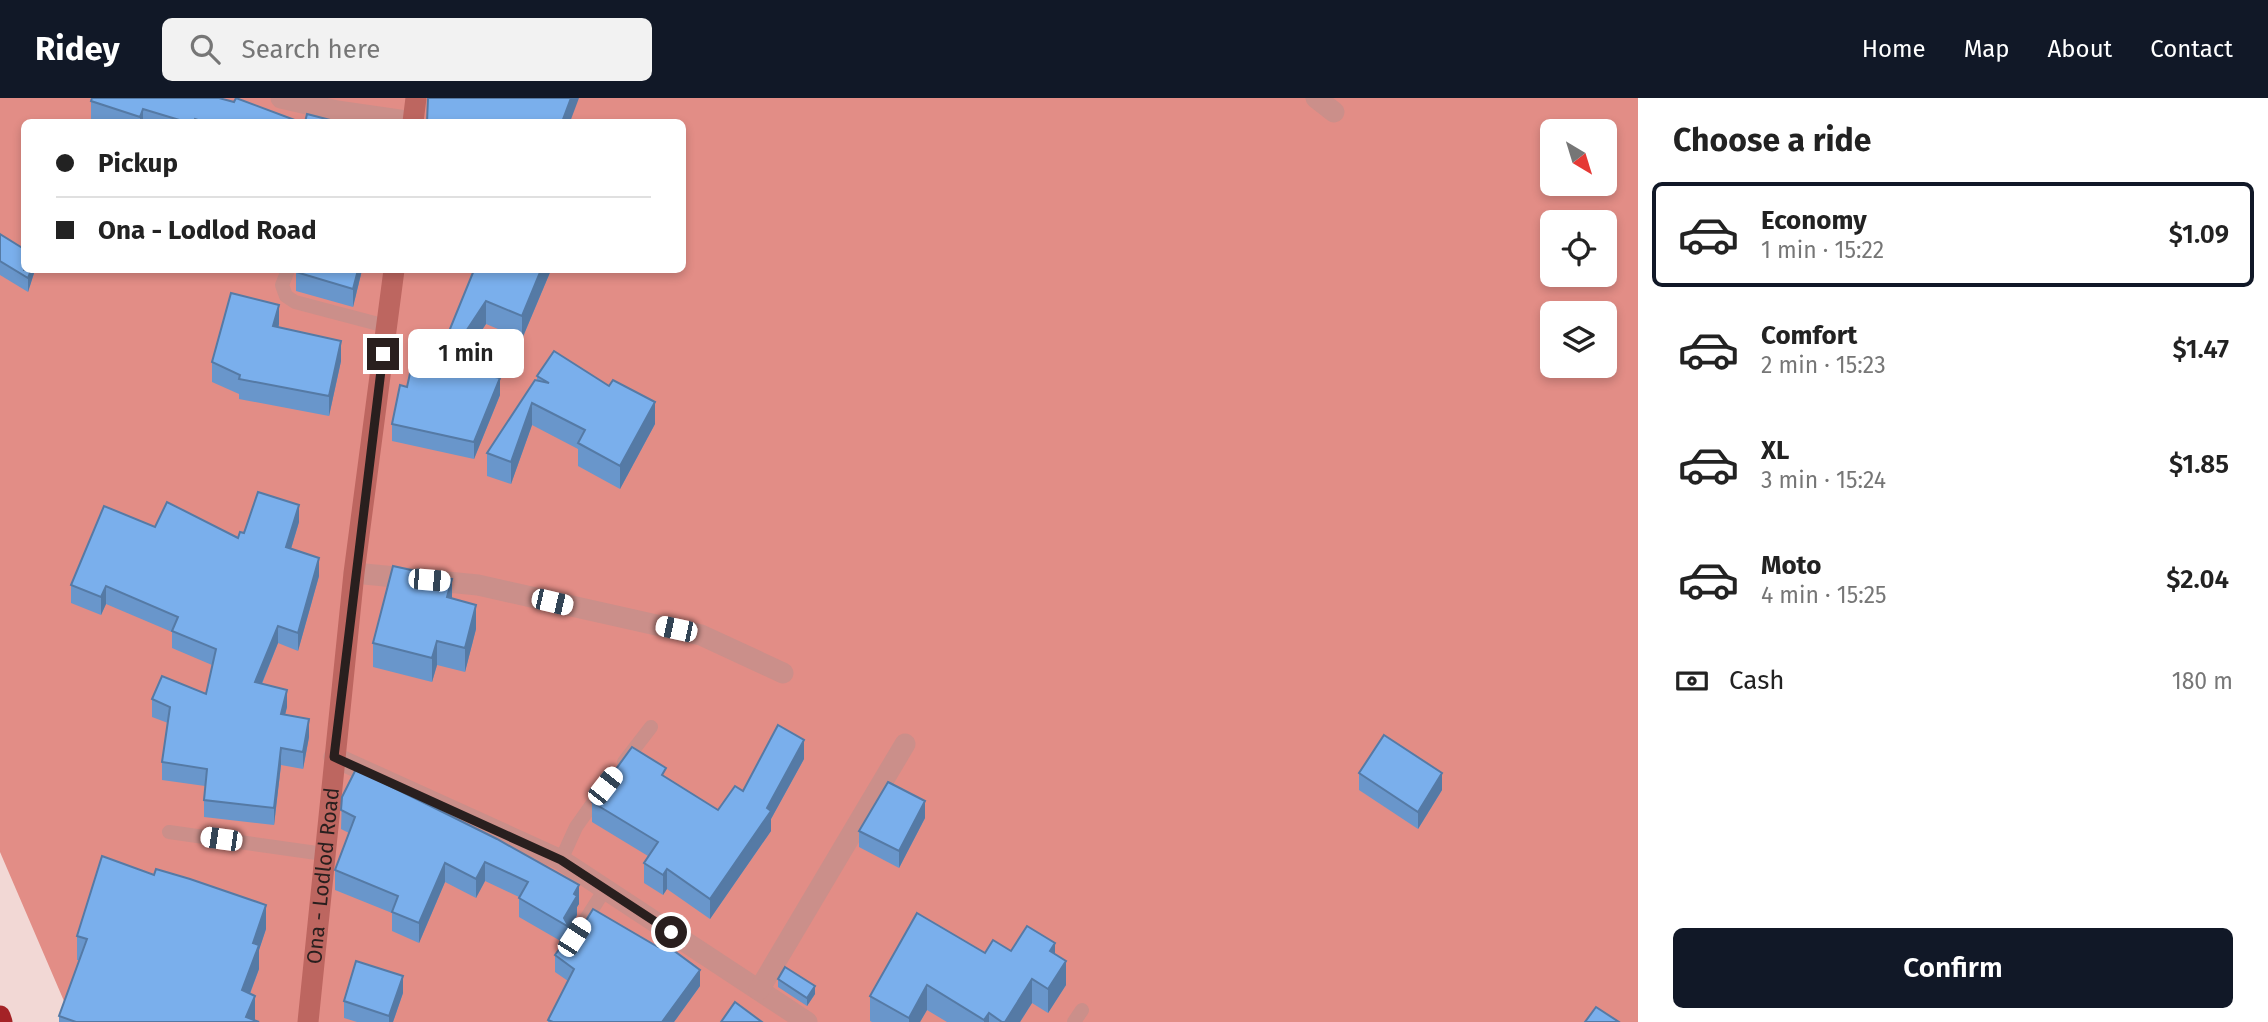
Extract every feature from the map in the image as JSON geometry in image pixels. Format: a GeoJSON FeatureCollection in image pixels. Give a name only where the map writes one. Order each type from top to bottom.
{"type":"FeatureCollection","features":[{"type":"Feature","properties":{"kind":"highway"},"geometry":{"type":"LineString","coordinates":[[0,1016],[2,1022]]}},
{"type":"Feature","properties":{"kind":"main road"},"geometry":{"type":"LineString","coordinates":[[413,119],[416,98]]}},
{"type":"Feature","properties":{"kind":"main road","name":"Ona - Lodlod Road"},"geometry":{"type":"LineString","coordinates":[[308,1022],[354,573],[394,273]]}},
{"type":"Feature","properties":{"kind":"street"},"geometry":{"type":"LineString","coordinates":[[281,98],[337,111],[392,119]]}},
{"type":"Feature","properties":{"kind":"street"},"geometry":{"type":"LineString","coordinates":[[1316,98],[1334,112]]}},
{"type":"Feature","properties":{"kind":"street"},"geometry":{"type":"LineString","coordinates":[[354,573],[478,585],[701,635],[783,673]]}},
{"type":"Feature","properties":{"kind":"street"},"geometry":{"type":"LineString","coordinates":[[759,990],[905,744]]}},
{"type":"Feature","properties":{"kind":"street"},"geometry":{"type":"LineString","coordinates":[[334,757],[561,860],[807,1022]]}},
{"type":"Feature","properties":{"kind":"lane"},"geometry":{"type":"LineString","coordinates":[[287,273],[282,285],[286,296],[295,302],[386,326]]}},
{"type":"Feature","properties":{"kind":"lane"},"geometry":{"type":"LineString","coordinates":[[561,860],[584,814],[651,727]]}},
{"type":"Feature","properties":{"kind":"lane"},"geometry":{"type":"LineString","coordinates":[[169,832],[324,854]]}},
{"type":"Feature","properties":{"kind":"lane"},"geometry":{"type":"LineString","coordinates":[[574,937],[605,889]]}},
{"type":"Feature","properties":{"kind":"shaded area"},"geometry":{"type":"Polygon","coordinates":[[[0,98],[1638,98],[1638,1022],[73,1022],[0,852],[0,98]]]}},
{"type":"Feature","properties":{"kind":"building"},"geometry":{"type":"Polygon","coordinates":[[[92,98],[219,98],[234,102],[236,98],[292,119],[176,119],[143,109],[140,117],[91,101],[92,98]]]}},
{"type":"Feature","properties":{"kind":"building"},"geometry":{"type":"Polygon","coordinates":[[[428,98],[571,98],[563,119],[427,119],[428,98]]]}},
{"type":"Feature","properties":{"kind":"building"},"geometry":{"type":"Polygon","coordinates":[[[307,114],[326,119],[306,119],[307,114]]]}},
{"type":"Feature","properties":{"kind":"building"},"geometry":{"type":"Polygon","coordinates":[[[0,234],[21,247],[21,273],[30,273],[28,278],[0,261],[0,234]]]}},
{"type":"Feature","properties":{"kind":"building"},"geometry":{"type":"Polygon","coordinates":[[[299,273],[357,273],[353,289],[299,273]]]}},
{"type":"Feature","properties":{"kind":"building"},"geometry":{"type":"Polygon","coordinates":[[[473,273],[540,273],[522,316],[486,301],[453,351],[443,346],[473,273]]]}},
{"type":"Feature","properties":{"kind":"building"},"geometry":{"type":"Polygon","coordinates":[[[231,293],[279,305],[273,326],[341,341],[329,396],[239,379],[240,375],[212,362],[231,293]]]}},
{"type":"Feature","properties":{"kind":"building"},"geometry":{"type":"Polygon","coordinates":[[[554,351],[609,386],[613,380],[655,402],[620,466],[578,443],[585,430],[532,403],[511,462],[487,453],[535,380],[549,383],[537,376],[554,351]]]}},
{"type":"Feature","properties":{"kind":"building"},"geometry":{"type":"Polygon","coordinates":[[[413,360],[500,378],[474,442],[392,424],[400,385],[407,387],[413,360]]]}},
{"type":"Feature","properties":{"kind":"building"},"geometry":{"type":"Polygon","coordinates":[[[258,492],[299,505],[286,547],[319,558],[298,633],[278,626],[255,682],[287,690],[281,714],[309,719],[303,752],[281,748],[274,808],[204,800],[207,769],[162,762],[170,707],[152,699],[162,676],[206,694],[216,649],[172,631],[178,617],[106,586],[101,597],[71,585],[104,506],[155,527],[167,502],[238,538],[240,532],[244,533],[258,492]]]}},
{"type":"Feature","properties":{"kind":"building"},"geometry":{"type":"Polygon","coordinates":[[[393,566],[452,579],[447,597],[476,605],[465,648],[437,641],[432,658],[373,643],[393,566]]]}},
{"type":"Feature","properties":{"kind":"building"},"geometry":{"type":"Polygon","coordinates":[[[778,725],[804,740],[767,808],[771,811],[710,899],[667,869],[663,875],[644,863],[658,842],[592,802],[632,747],[666,768],[662,775],[718,810],[735,786],[743,791],[778,725]]]}},
{"type":"Feature","properties":{"kind":"building"},"geometry":{"type":"Polygon","coordinates":[[[1384,735],[1442,773],[1418,812],[1359,773],[1384,735]]]}},
{"type":"Feature","properties":{"kind":"building"},"geometry":{"type":"Polygon","coordinates":[[[356,769],[497,839],[579,885],[574,894],[577,896],[564,918],[569,927],[519,898],[528,882],[485,862],[476,879],[445,863],[419,923],[392,912],[398,896],[335,870],[355,817],[341,810],[342,797],[356,769]]]}},
{"type":"Feature","properties":{"kind":"building"},"geometry":{"type":"Polygon","coordinates":[[[888,782],[925,801],[899,851],[859,831],[888,782]]]}},
{"type":"Feature","properties":{"kind":"building"},"geometry":{"type":"Polygon","coordinates":[[[102,856],[154,875],[156,869],[266,905],[253,943],[259,945],[242,990],[255,996],[246,1017],[259,1022],[76,1022],[59,1016],[87,939],[77,936],[102,856]]]}},
{"type":"Feature","properties":{"kind":"building"},"geometry":{"type":"Polygon","coordinates":[[[593,909],[658,947],[662,942],[700,970],[662,1022],[548,1020],[574,969],[555,955],[572,931],[569,930],[582,927],[593,909]]]}},
{"type":"Feature","properties":{"kind":"building"},"geometry":{"type":"Polygon","coordinates":[[[917,913],[985,953],[993,940],[1011,951],[1027,926],[1055,943],[1050,951],[1066,961],[1048,989],[1032,979],[1005,1022],[989,1013],[984,1020],[927,985],[909,1018],[870,996],[917,913]]]}},
{"type":"Feature","properties":{"kind":"building"},"geometry":{"type":"Polygon","coordinates":[[[356,961],[403,976],[389,1016],[344,1001],[356,961]]]}},
{"type":"Feature","properties":{"kind":"building"},"geometry":{"type":"Polygon","coordinates":[[[785,967],[815,986],[807,998],[778,979],[785,967]]]}},
{"type":"Feature","properties":{"kind":"building"},"geometry":{"type":"Polygon","coordinates":[[[735,1002],[762,1022],[721,1022],[735,1002]]]}},
{"type":"Feature","properties":{"kind":"building"},"geometry":{"type":"Polygon","coordinates":[[[1596,1007],[1619,1022],[1585,1022],[1596,1007]]]}},
{"type":"Feature","properties":{"kind":"route"},"geometry":{"type":"LineString","coordinates":[[383,354],[354,573],[334,757],[561,860],[671,932]]}}]}
